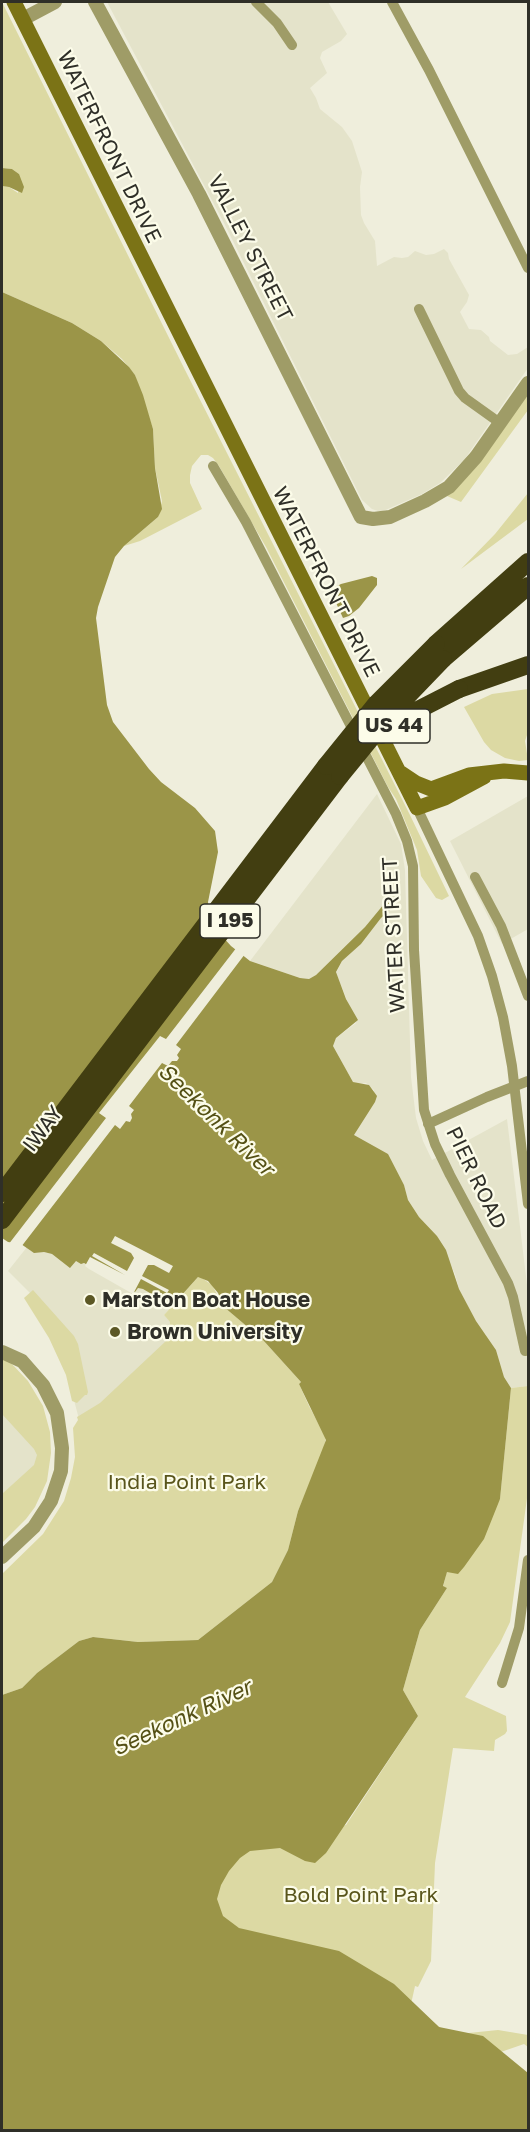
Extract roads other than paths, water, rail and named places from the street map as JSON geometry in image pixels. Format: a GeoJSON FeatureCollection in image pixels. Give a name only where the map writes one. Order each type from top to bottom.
{"type":"FeatureCollection","features":[{"type":"Feature","properties":{"kind":"highway","name":"I 195"},"geometry":{"type":"LineString","coordinates":[[113,1060],[439,652],[528,562]]}},
{"type":"Feature","properties":{"kind":"highway","name":"I 195"},"geometry":{"type":"LineString","coordinates":[[113,1060],[354,731],[390,690],[439,652],[477,628],[528,586]]}},
{"type":"Feature","properties":{"kind":"highway"},"geometry":{"type":"LineString","coordinates":[[477,628],[528,595]]}},
{"type":"Feature","properties":{"kind":"highway","name":"US 44"},"geometry":{"type":"LineString","coordinates":[[340,776],[367,748],[421,708],[459,689],[527,666]]}},
{"type":"Feature","properties":{"kind":"highway","name":"IWAY"},"geometry":{"type":"LineString","coordinates":[[2,1193],[113,1060]]}},
{"type":"Feature","properties":{"kind":"highway","name":"IWAY"},"geometry":{"type":"LineString","coordinates":[[2,1220],[113,1060]]}},
{"type":"Feature","properties":{"kind":"main road","name":"WATERFRONT DRIVE"},"geometry":{"type":"LineString","coordinates":[[14,2],[417,808]]}},
{"type":"Feature","properties":{"kind":"main road"},"geometry":{"type":"LineString","coordinates":[[398,770],[425,788],[440,787]]}},
{"type":"Feature","properties":{"kind":"main road"},"geometry":{"type":"LineString","coordinates":[[417,808],[426,796],[440,787],[470,775],[504,771],[528,773]]}},
{"type":"Feature","properties":{"kind":"main road"},"geometry":{"type":"LineString","coordinates":[[417,808],[445,798],[489,774]]}},
{"type":"Feature","properties":{"kind":"street"},"geometry":{"type":"LineString","coordinates":[[22,19],[55,2]]}},
{"type":"Feature","properties":{"kind":"street","name":"VALLEY STREET"},"geometry":{"type":"LineString","coordinates":[[95,2],[199,194],[361,517],[373,519],[390,517],[441,492],[462,474],[500,423]]}},
{"type":"Feature","properties":{"kind":"street"},"geometry":{"type":"LineString","coordinates":[[256,2],[277,23],[292,45]]}},
{"type":"Feature","properties":{"kind":"street"},"geometry":{"type":"LineString","coordinates":[[392,2],[429,70],[528,268]]}},
{"type":"Feature","properties":{"kind":"street"},"geometry":{"type":"LineString","coordinates":[[419,309],[459,391],[500,423],[528,383]]}},
{"type":"Feature","properties":{"kind":"street","name":"WATER STREET"},"geometry":{"type":"LineString","coordinates":[[213,466],[246,522],[396,814],[407,841],[413,876],[422,1093],[428,1125]]}},
{"type":"Feature","properties":{"kind":"street","name":"WATERFRONT DRIVE"},"geometry":{"type":"LineString","coordinates":[[417,808],[478,936],[489,965],[503,1017],[528,1204]]}},
{"type":"Feature","properties":{"kind":"street"},"geometry":{"type":"LineString","coordinates":[[475,877],[501,926],[528,996]]}},
{"type":"Feature","properties":{"kind":"street"},"geometry":{"type":"LineString","coordinates":[[428,1125],[528,1081]]}},
{"type":"Feature","properties":{"kind":"street","name":"PIER ROAD"},"geometry":{"type":"LineString","coordinates":[[428,1125],[450,1175],[508,1283],[525,1351]]}},
{"type":"Feature","properties":{"kind":"street"},"geometry":{"type":"LineString","coordinates":[[2,1352],[31,1368],[43,1385],[57,1413],[62,1448],[61,1471],[51,1501],[34,1527],[2,1557]]}},
{"type":"Feature","properties":{"kind":"street"},"geometry":{"type":"LineString","coordinates":[[502,1683],[519,1628],[528,1560]]}},
{"type":"Feature","properties":{"kind":"water"},"geometry":{"type":"Polygon","coordinates":[[[2,168],[12,169],[19,174],[24,187],[22,193],[2,186],[2,168]]]}},
{"type":"Feature","properties":{"kind":"water","name":"Seekonk River"},"geometry":{"type":"Polygon","coordinates":[[[2,292],[72,323],[101,341],[129,367],[143,395],[153,429],[155,468],[162,509],[158,517],[124,546],[115,557],[98,607],[96,618],[107,705],[113,722],[149,769],[161,782],[195,808],[215,831],[218,852],[208,902],[209,911],[222,936],[250,961],[309,979],[316,975],[365,927],[384,904],[387,902],[391,904],[391,909],[361,944],[342,961],[336,972],[346,999],[358,1020],[336,1038],[333,1046],[353,1082],[369,1085],[377,1096],[354,1135],[388,1154],[404,1185],[408,1200],[446,1250],[459,1289],[476,1321],[496,1350],[504,1377],[511,1388],[500,1499],[484,1539],[458,1574],[447,1572],[443,1586],[447,1588],[420,1630],[403,1690],[418,1716],[326,1853],[315,1863],[305,1861],[280,1848],[250,1851],[240,1858],[229,1871],[221,1885],[217,1899],[223,1916],[239,1928],[339,1951],[394,1984],[439,2027],[483,2036],[528,2073],[528,2130],[2,2130],[2,1695],[22,1688],[37,1673],[79,1641],[93,1637],[138,1642],[198,1640],[272,1582],[288,1550],[298,1511],[326,1440],[299,1384],[301,1382],[263,1340],[224,1307],[218,1293],[208,1281],[198,1277],[172,1306],[143,1289],[138,1288],[135,1292],[84,1263],[76,1261],[70,1268],[52,1254],[34,1253],[21,1244],[8,1242],[2,1238],[2,292]]]}},
{"type":"Feature","properties":{"kind":"water"},"geometry":{"type":"Polygon","coordinates":[[[372,576],[377,578],[377,585],[359,608],[343,618],[332,594],[333,588],[372,576]]]}},
{"type":"Feature","properties":{"kind":"place","name":"Marston Boat House"},"geometry":{"type":"Point","coordinates":[90,1300]}},
{"type":"Feature","properties":{"kind":"place","name":"Brown University"},"geometry":{"type":"Point","coordinates":[115,1332]}},
{"type":"Feature","properties":{"kind":"park label","name":"India Point Park"},"geometry":{"type":"Point","coordinates":[187,1482]}},
{"type":"Feature","properties":{"kind":"park label","name":"Bold Point Park"},"geometry":{"type":"Point","coordinates":[361,1895]}}]}
